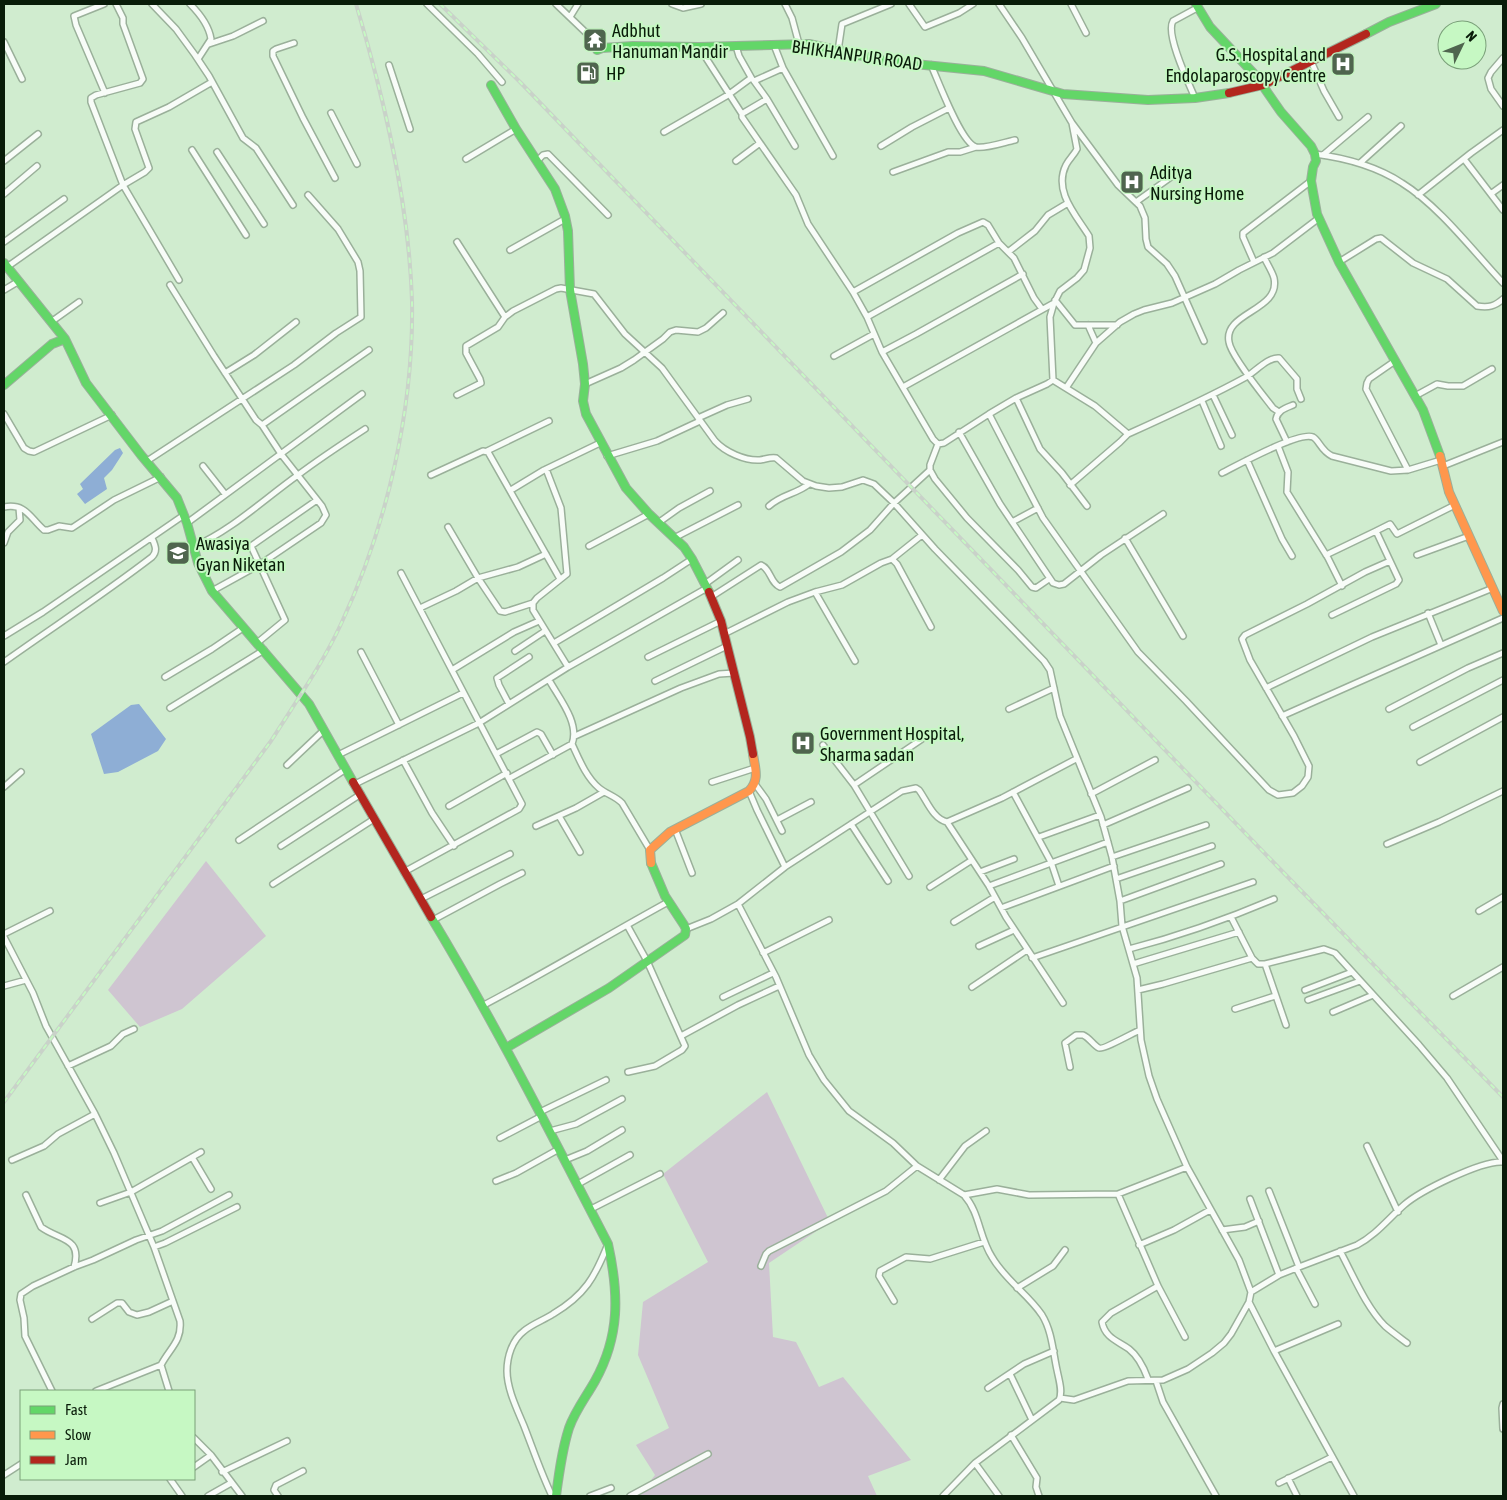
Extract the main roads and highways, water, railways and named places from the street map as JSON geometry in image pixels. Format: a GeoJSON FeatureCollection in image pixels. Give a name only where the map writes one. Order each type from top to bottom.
{"type":"FeatureCollection","features":[{"type":"Feature","properties":{"kind":"main road","name":"BHIKHANPUR ROAD"},"geometry":{"type":"LineString","coordinates":[[600,49],[633,46],[699,47],[809,44],[884,61],[991,73],[1063,94],[1148,100],[1195,98],[1230,93],[1263,85],[1389,22],[1436,4]]}},
{"type":"Feature","properties":{"kind":"main road"},"geometry":{"type":"LineString","coordinates":[[1197,6],[1221,40],[1251,70],[1281,112],[1319,154],[1313,168],[1311,181],[1318,216],[1339,262],[1423,410],[1442,463],[1449,492],[1503,611]]}},
{"type":"Feature","properties":{"kind":"main road"},"geometry":{"type":"LineString","coordinates":[[491,85],[516,129],[555,189],[565,219],[568,231],[570,290],[583,364],[585,384],[584,408],[600,443],[626,488],[649,514],[684,548],[706,586],[721,621],[750,737],[756,776],[755,784],[749,791],[675,829],[650,850],[652,863],[668,902],[686,928],[685,935],[669,948],[583,1004],[506,1048]]}},
{"type":"Feature","properties":{"kind":"main road"},"geometry":{"type":"LineString","coordinates":[[5,265],[65,339],[77,367],[86,382],[177,498],[198,563],[212,591],[301,693],[324,730],[506,1048],[608,1244],[614,1268],[617,1305],[613,1339],[603,1365],[569,1428],[556,1496]]}},
{"type":"Feature","properties":{"kind":"main road"},"geometry":{"type":"LineString","coordinates":[[4,385],[52,344],[65,339]]}},
{"type":"Feature","properties":{"kind":"water"},"geometry":{"type":"Polygon","coordinates":[[[120,448],[123,453],[112,470],[104,478],[107,489],[85,504],[77,494],[83,489],[80,484],[115,450],[120,448]]]}},
{"type":"Feature","properties":{"kind":"water"},"geometry":{"type":"Polygon","coordinates":[[[139,704],[166,739],[158,751],[118,772],[104,774],[91,734],[131,705],[139,704]]]}},
{"type":"Feature","properties":{"kind":"railway"},"geometry":{"type":"LineString","coordinates":[[4,1102],[271,741],[308,684],[334,639],[372,547],[384,507],[403,425],[411,342],[412,301],[406,226],[400,188],[385,113],[356,4]]}},
{"type":"Feature","properties":{"kind":"railway"},"geometry":{"type":"LineString","coordinates":[[440,4],[520,82],[1278,867],[1503,1097]]}},
{"type":"Feature","properties":{"kind":"place","name":"Adbhut Hanuman Mandir"},"geometry":{"type":"Point","coordinates":[595,40]}},
{"type":"Feature","properties":{"kind":"place","name":"G.S. Hospital and Endolaparoscopy Centre"},"geometry":{"type":"Point","coordinates":[1343,64]}},
{"type":"Feature","properties":{"kind":"place","name":"HP"},"geometry":{"type":"Point","coordinates":[588,73]}},
{"type":"Feature","properties":{"kind":"place","name":"Aditya Nursing Home"},"geometry":{"type":"Point","coordinates":[1132,182]}},
{"type":"Feature","properties":{"kind":"place","name":"Awasiya Gyan Niketan"},"geometry":{"type":"Point","coordinates":[178,553]}},
{"type":"Feature","properties":{"kind":"place","name":"Government Hospital, Sharma sadan"},"geometry":{"type":"Point","coordinates":[803,743]}}]}
